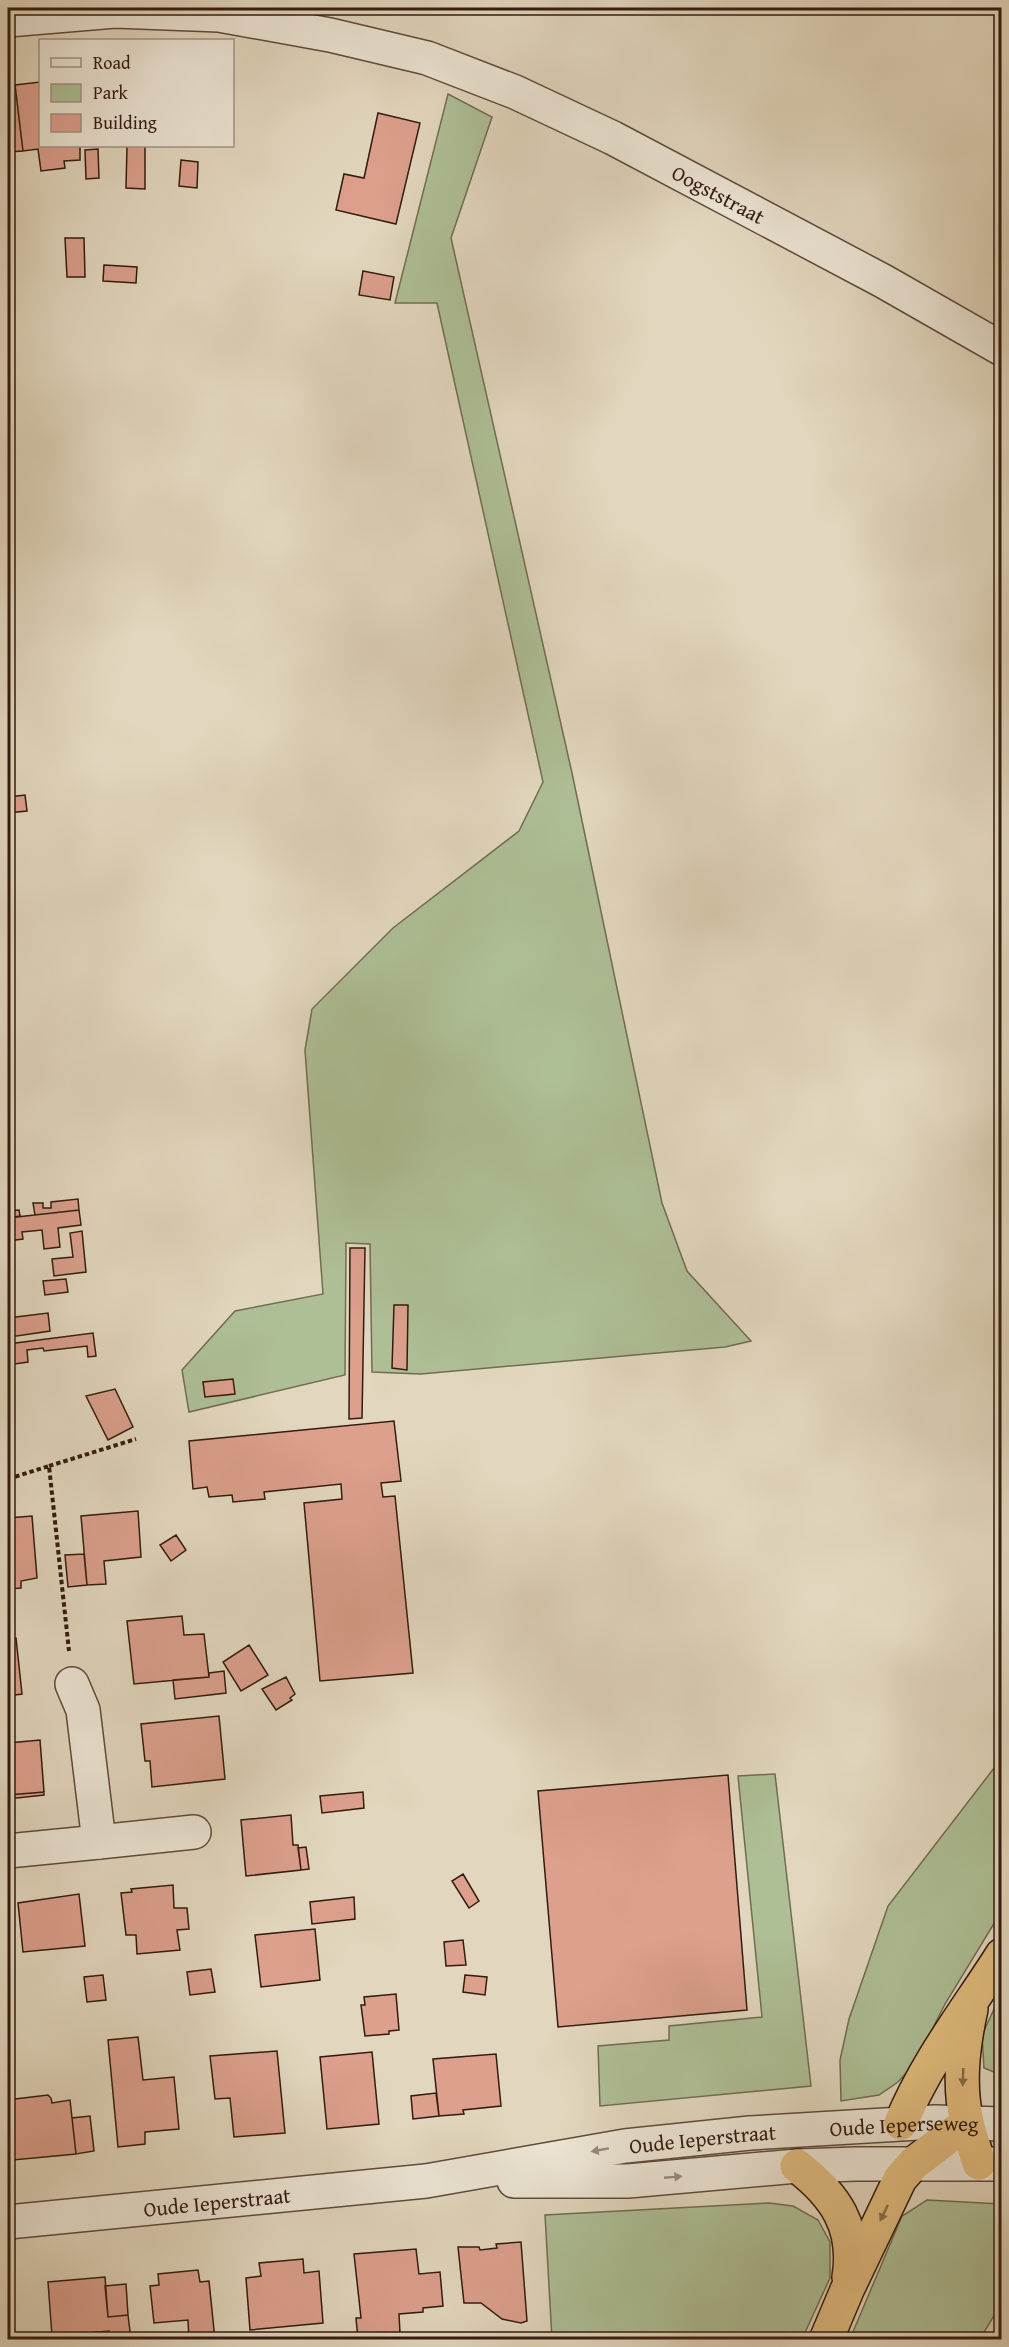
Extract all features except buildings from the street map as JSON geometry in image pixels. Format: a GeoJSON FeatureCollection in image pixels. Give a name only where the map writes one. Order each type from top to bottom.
{"type":"FeatureCollection","features":[{"type":"Feature","properties":{"kind":"highway"},"geometry":{"type":"LineString","coordinates":[[901,2123],[915,2091],[943,2044],[1002,1955]]}},
{"type":"Feature","properties":{"kind":"highway"},"geometry":{"type":"LineString","coordinates":[[974,1999],[964,2043],[962,2088],[967,2122],[991,2164]]}},
{"type":"Feature","properties":{"kind":"highway"},"geometry":{"type":"LineString","coordinates":[[826,2340],[847,2290],[900,2179],[914,2163],[967,2122]]}},
{"type":"Feature","properties":{"kind":"highway"},"geometry":{"type":"LineString","coordinates":[[801,2166],[820,2184],[838,2207],[845,2224],[851,2262],[847,2290]]}},
{"type":"Feature","properties":{"kind":"street","name":"Oogststraat"},"geometry":{"type":"LineString","coordinates":[[8,20],[116,11],[219,15],[330,35],[427,58],[515,92],[613,138],[883,281],[1002,349]]}},
{"type":"Feature","properties":{"kind":"street"},"geometry":{"type":"LineString","coordinates":[[72,1684],[83,1710],[99,1842]]}},
{"type":"Feature","properties":{"kind":"street"},"geometry":{"type":"LineString","coordinates":[[8,1851],[194,1832]]}},
{"type":"Feature","properties":{"kind":"street","name":"Oude Ieperseweg"},"geometry":{"type":"LineString","coordinates":[[805,2128],[901,2123],[1002,2124]]}},
{"type":"Feature","properties":{"kind":"street","name":"Oude Ieperstraat"},"geometry":{"type":"LineString","coordinates":[[8,2222],[426,2181],[625,2146],[805,2128]]}},
{"type":"Feature","properties":{"kind":"street","name":"Oude Ieperseweg"},"geometry":{"type":"LineString","coordinates":[[801,2166],[914,2163],[991,2164]]}},
{"type":"Feature","properties":{"kind":"street","name":"Oude Ieperstraat"},"geometry":{"type":"LineString","coordinates":[[426,2181],[628,2181],[801,2166]]}},
{"type":"Feature","properties":{"kind":"path"},"geometry":{"type":"LineString","coordinates":[[8,1479],[136,1439]]}},
{"type":"Feature","properties":{"kind":"path"},"geometry":{"type":"LineString","coordinates":[[49,1466],[72,1684]]}},
{"type":"Feature","properties":{"kind":"green space"},"geometry":{"type":"Polygon","coordinates":[[[448,94],[492,117],[451,238],[572,773],[662,1203],[687,1271],[751,1341],[725,1347],[421,1374],[372,1372],[370,1244],[346,1243],[345,1375],[189,1412],[182,1370],[235,1311],[323,1294],[305,1050],[312,1009],[393,928],[519,831],[543,782],[437,303],[395,303],[448,94]]]}},
{"type":"Feature","properties":{"kind":"green space"},"geometry":{"type":"Polygon","coordinates":[[[1001,1759],[1001,1912],[945,2004],[915,2063],[898,2082],[879,2095],[841,2101],[840,2060],[849,2019],[888,1906],[1001,1759]]]}},
{"type":"Feature","properties":{"kind":"green space"},"geometry":{"type":"Polygon","coordinates":[[[775,1774],[811,2086],[600,2106],[598,2046],[669,2040],[669,2026],[762,2017],[738,1776],[775,1774]]]}},
{"type":"Feature","properties":{"kind":"green space"},"geometry":{"type":"Polygon","coordinates":[[[1001,1994],[1001,2075],[984,2068],[982,2035],[1001,1994]]]}},
{"type":"Feature","properties":{"kind":"green space"},"geometry":{"type":"Polygon","coordinates":[[[927,2200],[1001,2204],[1001,2304],[980,2339],[850,2339],[902,2216],[927,2200]]]}},
{"type":"Feature","properties":{"kind":"green space"},"geometry":{"type":"Polygon","coordinates":[[[769,2203],[793,2206],[818,2220],[830,2242],[830,2278],[802,2339],[552,2339],[545,2215],[769,2203]]]}}]}
